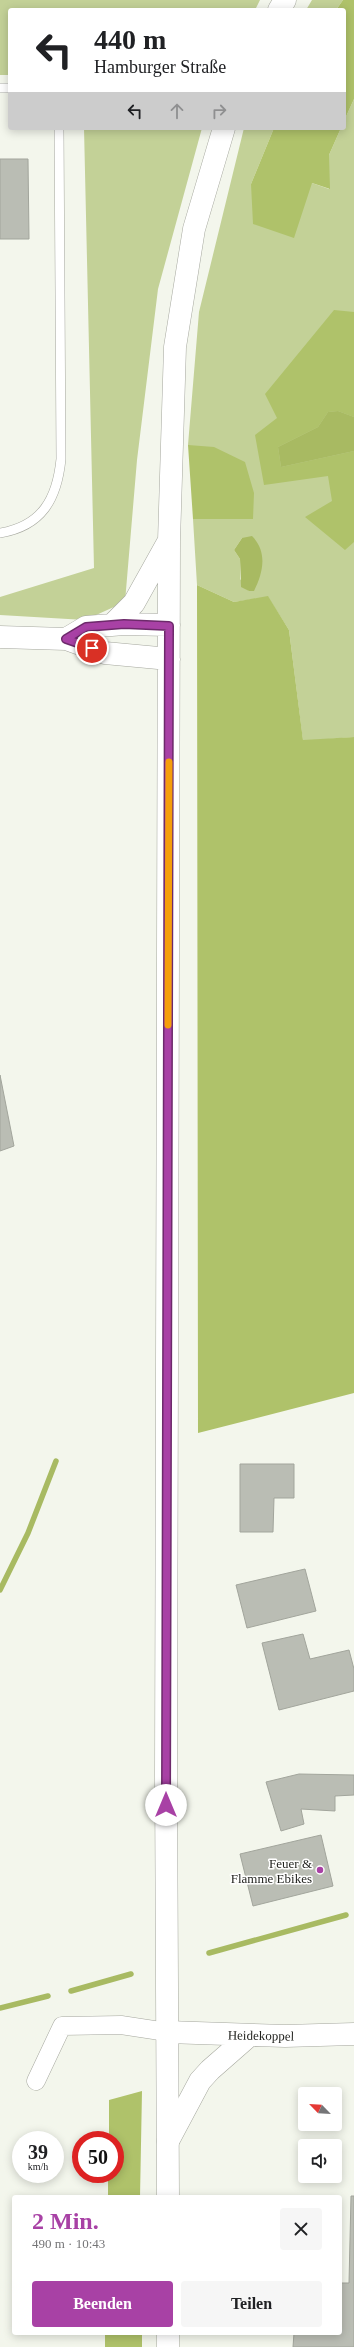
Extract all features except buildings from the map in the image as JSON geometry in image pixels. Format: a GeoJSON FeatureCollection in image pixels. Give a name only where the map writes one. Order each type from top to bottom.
{"type":"FeatureCollection","features":[{"type":"Feature","properties":{"kind":"main road"},"geometry":{"type":"LineString","coordinates":[[168,2195],[166,1766],[169,541],[175,347],[194,229],[223,130]]}},
{"type":"Feature","properties":{"kind":"main road"},"geometry":{"type":"LineString","coordinates":[[112,625],[134,603],[169,541]]}},
{"type":"Feature","properties":{"kind":"main road"},"geometry":{"type":"LineString","coordinates":[[66,639],[86,627],[112,625],[169,626]]}},
{"type":"Feature","properties":{"kind":"main road"},"geometry":{"type":"LineString","coordinates":[[0,637],[66,639],[105,653],[169,659]]}},
{"type":"Feature","properties":{"kind":"main road","name":"Heidekoppel"},"geometry":{"type":"LineString","coordinates":[[167,2032],[250,2035],[354,2034]]}},
{"type":"Feature","properties":{"kind":"main road"},"geometry":{"type":"LineString","coordinates":[[168,2141],[200,2081],[210,2070],[250,2035]]}},
{"type":"Feature","properties":{"kind":"main road"},"geometry":{"type":"LineString","coordinates":[[168,2335],[168,2347]]}},
{"type":"Feature","properties":{"kind":"street"},"geometry":{"type":"LineString","coordinates":[[36,2082],[62,2026],[121,2025],[167,2032]]}},
{"type":"Feature","properties":{"kind":"lane"},"geometry":{"type":"LineString","coordinates":[[0,533],[18,530],[44,511],[53,496],[59,476],[61,459],[59,130]]}},
{"type":"Feature","properties":{"kind":"shaded area"},"geometry":{"type":"Polygon","coordinates":[[[0,0],[260,0],[256,8],[8,8],[8,75],[0,75],[0,0]]]}},
{"type":"Feature","properties":{"kind":"shaded area"},"geometry":{"type":"Polygon","coordinates":[[[312,0],[343,0],[337,8],[307,8],[312,0]]]}},
{"type":"Feature","properties":{"kind":"shaded area"},"geometry":{"type":"Polygon","coordinates":[[[343,0],[354,0],[354,99],[346,117],[346,8],[337,8],[343,0]]]}},
{"type":"Feature","properties":{"kind":"shaded area"},"geometry":{"type":"Polygon","coordinates":[[[354,99],[354,737],[303,741],[289,630],[268,597],[234,602],[197,585],[193,519],[253,519],[188,445],[199,312],[244,130],[273,130],[251,184],[312,183],[329,189],[329,155],[340,130],[346,130],[346,117],[354,99]],[[242,538],[234,550],[240,559],[240,579],[249,591],[242,538]]]}},
{"type":"Feature","properties":{"kind":"shaded area"},"geometry":{"type":"Polygon","coordinates":[[[84,130],[201,130],[158,289],[137,460],[125,602],[85,620],[0,615],[0,597],[94,568],[84,130]]]}},
{"type":"Feature","properties":{"kind":"shaded area"},"geometry":{"type":"Polygon","coordinates":[[[273,130],[340,130],[329,155],[330,189],[312,183],[294,238],[253,224],[251,184],[273,130]]]}},
{"type":"Feature","properties":{"kind":"shaded area"},"geometry":{"type":"Polygon","coordinates":[[[334,310],[354,312],[354,417],[338,411],[328,412],[318,427],[278,447],[281,467],[354,451],[354,542],[345,550],[305,517],[332,501],[328,476],[264,485],[255,435],[277,418],[265,394],[334,310]]]}},
{"type":"Feature","properties":{"kind":"shaded area"},"geometry":{"type":"Polygon","coordinates":[[[338,411],[354,417],[354,451],[281,467],[278,447],[318,427],[328,412],[338,411]]]}},
{"type":"Feature","properties":{"kind":"shaded area"},"geometry":{"type":"Polygon","coordinates":[[[188,445],[214,447],[245,462],[254,493],[253,519],[193,519],[188,445]]]}},
{"type":"Feature","properties":{"kind":"shaded area"},"geometry":{"type":"Polygon","coordinates":[[[252,536],[260,549],[262,556],[262,570],[254,591],[249,591],[241,587],[240,559],[234,550],[242,538],[252,536]]]}},
{"type":"Feature","properties":{"kind":"shaded area"},"geometry":{"type":"Polygon","coordinates":[[[197,585],[234,602],[268,596],[289,630],[303,740],[354,737],[354,1393],[198,1433],[197,585]]]}},
{"type":"Feature","properties":{"kind":"shaded area"},"geometry":{"type":"Polygon","coordinates":[[[354,1089],[354,1182],[353,1090],[354,1089]]]}},
{"type":"Feature","properties":{"kind":"shaded area"},"geometry":{"type":"Polygon","coordinates":[[[142,2091],[140,2195],[108,2195],[108,2183],[124,2183],[124,2131],[109,2131],[109,2100],[142,2091]]]}},
{"type":"Feature","properties":{"kind":"shaded area"},"geometry":{"type":"Polygon","coordinates":[[[105,2335],[142,2335],[142,2347],[105,2347],[105,2335]]]}},
{"type":"Feature","properties":{"kind":"waterway"},"geometry":{"type":"LineString","coordinates":[[0,1590],[28,1533],[56,1461]]}},
{"type":"Feature","properties":{"kind":"waterway"},"geometry":{"type":"LineString","coordinates":[[209,1953],[346,1915]]}},
{"type":"Feature","properties":{"kind":"waterway"},"geometry":{"type":"LineString","coordinates":[[71,1991],[131,1974]]}},
{"type":"Feature","properties":{"kind":"waterway"},"geometry":{"type":"LineString","coordinates":[[0,2008],[48,1996]]}},
{"type":"Feature","properties":{"kind":"slow traffic"},"geometry":{"type":"LineString","coordinates":[[168,1025],[169,762]]}},
{"type":"Feature","properties":{"kind":"place","name":"Feuer & Flamme Ebikes"},"geometry":{"type":"Point","coordinates":[320,1870]}},
{"type":"Feature","properties":{"kind":"route"},"geometry":{"type":"LineString","coordinates":[[92,648],[66,639],[86,627],[124,624],[169,626],[166,1805]]}}]}
